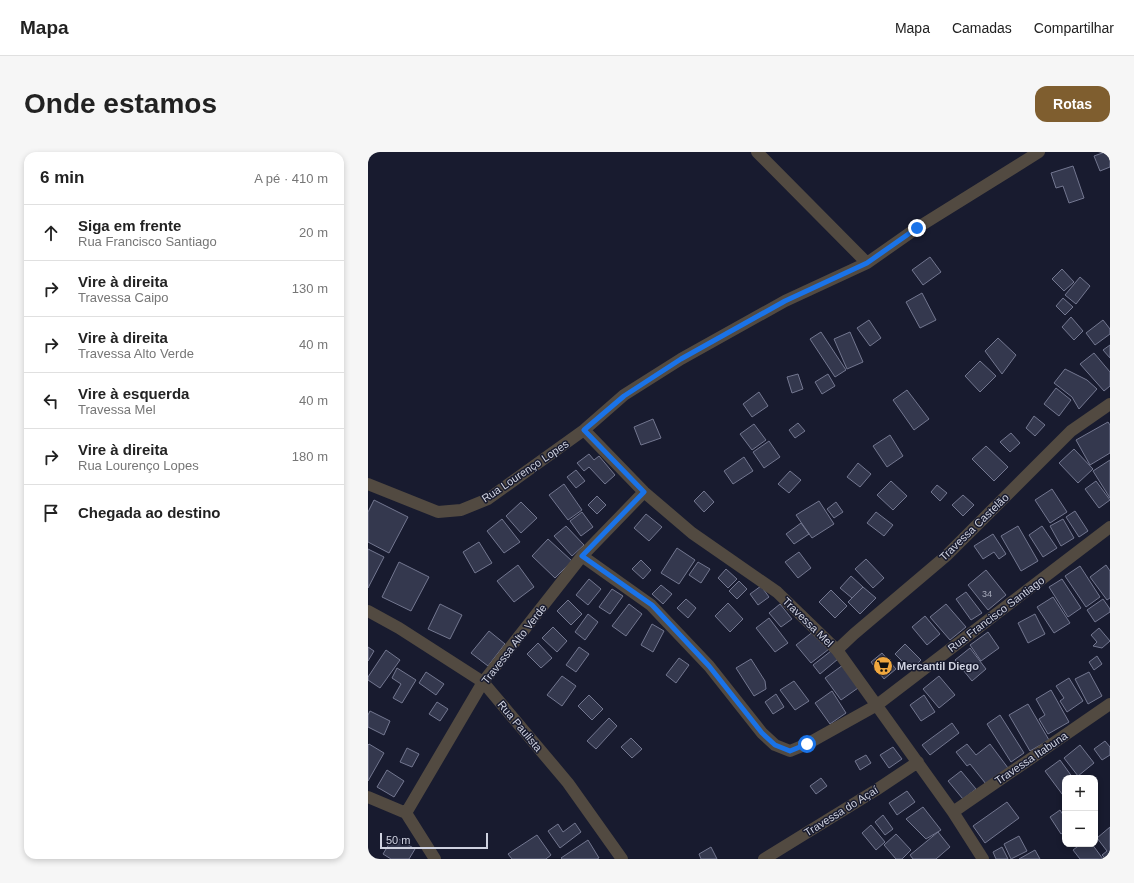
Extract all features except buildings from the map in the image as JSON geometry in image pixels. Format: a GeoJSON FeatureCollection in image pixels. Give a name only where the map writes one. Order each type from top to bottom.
{"type":"FeatureCollection","features":[{"type":"Feature","properties":{"kind":"street"},"geometry":{"type":"LineString","coordinates":[[757,152],[867,263]]}},
{"type":"Feature","properties":{"kind":"street","name":"Rua Lourenço Lopes"},"geometry":{"type":"LineString","coordinates":[[368,484],[438,512],[460,510],[488,499],[584,430],[624,396],[681,359],[785,301],[867,263],[917,228],[1039,152]]}},
{"type":"Feature","properties":{"kind":"street","name":"Travessa Castelão"},"geometry":{"type":"LineString","coordinates":[[837,650],[946,556],[1071,431],[1110,404]]}},
{"type":"Feature","properties":{"kind":"street","name":"Travessa Mel"},"geometry":{"type":"LineString","coordinates":[[584,430],[644,492],[692,533],[777,592],[837,650],[953,812],[983,859]]}},
{"type":"Feature","properties":{"kind":"street","name":"Travessa Alto Verde"},"geometry":{"type":"LineString","coordinates":[[406,813],[483,682],[582,556],[644,492]]}},
{"type":"Feature","properties":{"kind":"street","name":"Rua Francisco Santiago"},"geometry":{"type":"LineString","coordinates":[[582,556],[652,605],[709,666],[762,733],[775,745],[790,751],[807,744],[877,705],[1110,527]]}},
{"type":"Feature","properties":{"kind":"street","name":"Rua Paulista"},"geometry":{"type":"LineString","coordinates":[[368,611],[399,628],[483,682],[568,783],[622,859]]}},
{"type":"Feature","properties":{"kind":"street","name":"Travessa Itabuna"},"geometry":{"type":"LineString","coordinates":[[953,812],[1110,704]]}},
{"type":"Feature","properties":{"kind":"street","name":"Travessa do Açaí"},"geometry":{"type":"LineString","coordinates":[[764,859],[876,790],[918,762]]}},
{"type":"Feature","properties":{"kind":"street"},"geometry":{"type":"LineString","coordinates":[[368,797],[406,813],[435,859]]}},
{"type":"Feature","properties":{"kind":"place","name":"Mercantil Diego"},"geometry":{"type":"Point","coordinates":[883,666]}},
{"type":"Feature","properties":{"kind":"route"},"geometry":{"type":"LineString","coordinates":[[807,744],[790,751],[775,745],[762,733],[709,666],[652,605],[582,556],[644,492],[584,430],[624,396],[681,359],[785,301],[867,263],[917,228]]}}]}
